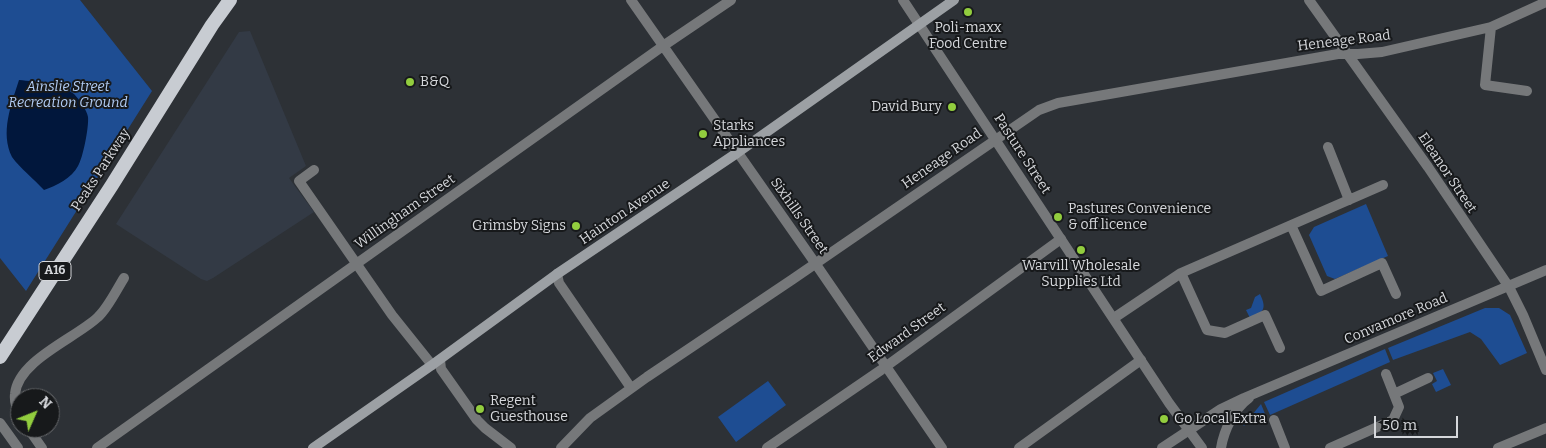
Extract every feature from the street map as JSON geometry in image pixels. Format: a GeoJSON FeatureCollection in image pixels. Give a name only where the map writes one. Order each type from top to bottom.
{"type":"FeatureCollection","features":[{"type":"Feature","properties":{"kind":"highway","name":"Peaks Parkway"},"geometry":{"type":"LineString","coordinates":[[0,357],[112,185],[212,25],[230,0]]}},
{"type":"Feature","properties":{"kind":"main road","name":"Hainton Avenue"},"geometry":{"type":"LineString","coordinates":[[313,448],[557,274],[737,153],[954,0]]}},
{"type":"Feature","properties":{"kind":"street","name":"Sixhills Street"},"geometry":{"type":"LineString","coordinates":[[631,0],[942,448]]}},
{"type":"Feature","properties":{"kind":"street","name":"Willingham Street"},"geometry":{"type":"LineString","coordinates":[[97,448],[663,46],[731,0]]}},
{"type":"Feature","properties":{"kind":"street","name":"Pasture Street"},"geometry":{"type":"LineString","coordinates":[[903,0],[1140,360],[1202,448]]}},
{"type":"Feature","properties":{"kind":"street","name":"Eleanor Street"},"geometry":{"type":"LineString","coordinates":[[1309,0],[1509,287],[1546,370]]}},
{"type":"Feature","properties":{"kind":"street","name":"Heneage Road"},"geometry":{"type":"LineString","coordinates":[[562,448],[590,418],[631,388],[996,139],[1049,105],[1330,55],[1382,52],[1491,26],[1546,2]]}},
{"type":"Feature","properties":{"kind":"street"},"geometry":{"type":"LineString","coordinates":[[1491,26],[1485,85],[1527,92]]}},
{"type":"Feature","properties":{"kind":"street"},"geometry":{"type":"LineString","coordinates":[[1328,148],[1349,200]]}},
{"type":"Feature","properties":{"kind":"street"},"geometry":{"type":"LineString","coordinates":[[314,170],[299,181],[392,315],[436,362],[484,428],[511,448]]}},
{"type":"Feature","properties":{"kind":"street"},"geometry":{"type":"LineString","coordinates":[[1114,318],[1181,272],[1382,185]]}},
{"type":"Feature","properties":{"kind":"street"},"geometry":{"type":"LineString","coordinates":[[1291,225],[1321,291],[1382,263],[1396,294]]}},
{"type":"Feature","properties":{"kind":"street","name":"Edward Street"},"geometry":{"type":"LineString","coordinates":[[767,448],[1061,239]]}},
{"type":"Feature","properties":{"kind":"street","name":"Convamore Road"},"geometry":{"type":"LineString","coordinates":[[1162,448],[1188,429],[1227,406],[1546,270]]}},
{"type":"Feature","properties":{"kind":"street"},"geometry":{"type":"LineString","coordinates":[[1181,272],[1207,330],[1225,333],[1265,315],[1280,348]]}},
{"type":"Feature","properties":{"kind":"street"},"geometry":{"type":"LineString","coordinates":[[557,274],[559,283],[631,388]]}},
{"type":"Feature","properties":{"kind":"street"},"geometry":{"type":"LineString","coordinates":[[16,388],[28,368],[100,316],[124,278]]}},
{"type":"Feature","properties":{"kind":"street"},"geometry":{"type":"LineString","coordinates":[[1019,448],[1140,360]]}},
{"type":"Feature","properties":{"kind":"street"},"geometry":{"type":"LineString","coordinates":[[1330,448],[1393,420],[1400,407],[1386,374]]}},
{"type":"Feature","properties":{"kind":"street"},"geometry":{"type":"LineString","coordinates":[[1394,394],[1428,378]]}},
{"type":"Feature","properties":{"kind":"street","name":"Convamore Road"},"geometry":{"type":"LineString","coordinates":[[1221,448],[1226,430],[1233,416],[1247,399],[1256,393]]}},
{"type":"Feature","properties":{"kind":"street"},"geometry":{"type":"LineString","coordinates":[[1274,420],[1285,448]]}},
{"type":"Feature","properties":{"kind":"street"},"geometry":{"type":"LineString","coordinates":[[0,423],[18,448]]}},
{"type":"Feature","properties":{"kind":"street"},"geometry":{"type":"LineString","coordinates":[[1498,448],[1546,428]]}},
{"type":"Feature","properties":{"kind":"shaded area"},"geometry":{"type":"Polygon","coordinates":[[[250,31],[306,166],[289,178],[314,212],[207,281],[116,224],[239,32],[250,31]]]}},
{"type":"Feature","properties":{"kind":"shaded area"},"geometry":{"type":"Polygon","coordinates":[[[19,80],[48,83],[68,90],[80,102],[88,117],[88,128],[78,166],[68,178],[44,190],[15,161],[9,148],[7,138],[8,119],[19,80]]]}},
{"type":"Feature","properties":{"kind":"green space","name":"Ainslie Street Recreation Ground"},"geometry":{"type":"Polygon","coordinates":[[[0,0],[80,0],[152,91],[26,291],[0,258],[0,0]]]}},
{"type":"Feature","properties":{"kind":"green space"},"geometry":{"type":"Polygon","coordinates":[[[1366,204],[1388,256],[1335,279],[1327,276],[1309,235],[1314,227],[1366,204]]]}},
{"type":"Feature","properties":{"kind":"green space"},"geometry":{"type":"Polygon","coordinates":[[[1260,294],[1264,307],[1261,312],[1250,318],[1246,310],[1251,308],[1255,297],[1260,294]]]}},
{"type":"Feature","properties":{"kind":"green space"},"geometry":{"type":"Polygon","coordinates":[[[1485,308],[1499,308],[1510,315],[1527,353],[1500,365],[1481,339],[1470,332],[1393,360],[1388,348],[1485,308]]]}},
{"type":"Feature","properties":{"kind":"green space"},"geometry":{"type":"Polygon","coordinates":[[[1385,349],[1390,362],[1270,415],[1264,402],[1385,349]]]}},
{"type":"Feature","properties":{"kind":"green space"},"geometry":{"type":"Polygon","coordinates":[[[1443,369],[1451,385],[1436,392],[1432,384],[1437,381],[1433,373],[1443,369]]]}},
{"type":"Feature","properties":{"kind":"green space"},"geometry":{"type":"Polygon","coordinates":[[[768,381],[786,405],[736,442],[718,417],[768,381]]]}},
{"type":"Feature","properties":{"kind":"green space"},"geometry":{"type":"Polygon","coordinates":[[[1261,404],[1266,416],[1243,426],[1261,404]]]}},
{"type":"Feature","properties":{"kind":"place","name":"Poli-maxx Food Centre"},"geometry":{"type":"Point","coordinates":[968,12]}},
{"type":"Feature","properties":{"kind":"place","name":"B&Q"},"geometry":{"type":"Point","coordinates":[410,82]}},
{"type":"Feature","properties":{"kind":"place","name":"David Bury"},"geometry":{"type":"Point","coordinates":[952,107]}},
{"type":"Feature","properties":{"kind":"place","name":"Starks Appliances"},"geometry":{"type":"Point","coordinates":[703,134]}},
{"type":"Feature","properties":{"kind":"place","name":"Pastures Convenience & off licence"},"geometry":{"type":"Point","coordinates":[1058,217]}},
{"type":"Feature","properties":{"kind":"place","name":"Grimsby Signs"},"geometry":{"type":"Point","coordinates":[576,226]}},
{"type":"Feature","properties":{"kind":"place","name":"Warvill Wholesale Supplies Ltd"},"geometry":{"type":"Point","coordinates":[1081,250]}},
{"type":"Feature","properties":{"kind":"place","name":"Regent Guesthouse"},"geometry":{"type":"Point","coordinates":[480,409]}},
{"type":"Feature","properties":{"kind":"place","name":"Go Local Extra"},"geometry":{"type":"Point","coordinates":[1164,419]}}]}
